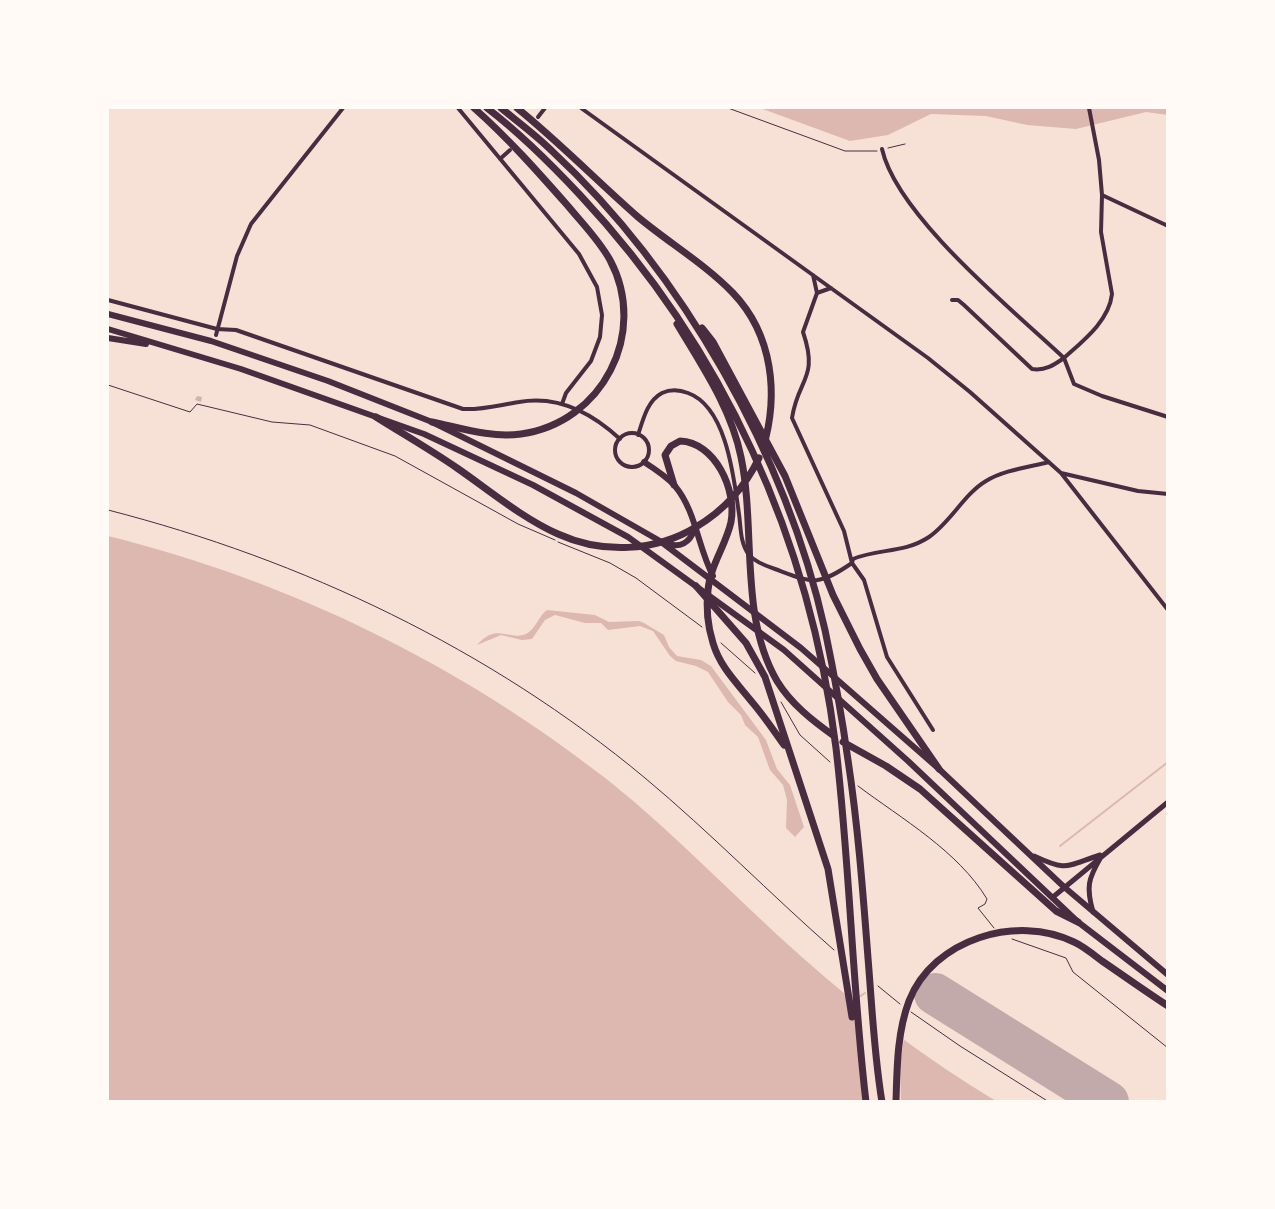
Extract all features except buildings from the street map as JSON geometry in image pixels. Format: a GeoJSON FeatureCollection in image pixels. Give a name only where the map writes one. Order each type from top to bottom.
{"type":"FeatureCollection","features":[{"type":"Feature","properties":{"kind":"highway"},"geometry":{"type":"LineString","coordinates":[[432,422],[482,433],[508,435],[541,430],[574,413],[589,402],[600,390],[613,368],[623,334],[624,305],[615,271],[600,244],[528,160],[474,108]]}},
{"type":"Feature","properties":{"kind":"highway"},"geometry":{"type":"LineString","coordinates":[[487,108],[540,154],[583,198],[644,268],[718,395],[732,425],[741,457],[748,508],[753,598],[767,659],[777,680],[802,711],[818,725],[920,789],[1056,910],[1078,922]]}},
{"type":"Feature","properties":{"kind":"highway"},"geometry":{"type":"LineString","coordinates":[[501,108],[552,151],[592,192],[632,238],[713,342],[785,476],[833,595],[877,679],[939,769]]}},
{"type":"Feature","properties":{"kind":"highway"},"geometry":{"type":"LineString","coordinates":[[376,417],[444,459],[521,513],[558,535],[597,546],[648,547],[688,532],[707,521],[725,507],[746,480],[762,451],[769,425],[772,399],[770,367],[756,326],[733,293],[636,215],[517,108]]}},
{"type":"Feature","properties":{"kind":"highway"},"geometry":{"type":"LineString","coordinates":[[655,287],[702,353],[734,412],[759,464],[794,556],[817,644],[836,746],[858,1037],[865,1102]]}},
{"type":"Feature","properties":{"kind":"highway"},"geometry":{"type":"LineString","coordinates":[[671,289],[722,369],[762,445],[803,553],[825,629],[848,762],[882,1102]]}},
{"type":"Feature","properties":{"kind":"highway"},"geometry":{"type":"LineString","coordinates":[[108,314],[211,341],[328,381],[432,422],[576,493],[660,541],[801,648],[939,769],[1034,856],[1063,886],[1168,975]]}},
{"type":"Feature","properties":{"kind":"highway"},"geometry":{"type":"LineString","coordinates":[[108,329],[276,381],[440,442],[564,501],[628,537],[767,637],[814,675],[1078,922],[1168,991]]}},
{"type":"Feature","properties":{"kind":"highway"},"geometry":{"type":"LineString","coordinates":[[108,338],[172,348]]}},
{"type":"Feature","properties":{"kind":"highway"},"geometry":{"type":"LineString","coordinates":[[716,582],[703,557],[695,527],[683,498],[674,485],[667,465],[666,452],[680,441],[697,444],[707,451],[721,471],[731,499],[732,519],[708,589],[708,617],[712,642],[720,662],[788,750]]}},
{"type":"Feature","properties":{"kind":"highway"},"geometry":{"type":"LineString","coordinates":[[644,462],[674,485]]}},
{"type":"Feature","properties":{"kind":"highway"},"geometry":{"type":"LineString","coordinates":[[660,541],[679,546],[692,538],[695,527]]}},
{"type":"Feature","properties":{"kind":"highway"},"geometry":{"type":"LineString","coordinates":[[696,586],[746,643],[765,677],[828,869],[847,977],[865,1102]]}},
{"type":"Feature","properties":{"kind":"highway"},"geometry":{"type":"LineString","coordinates":[[896,1102],[900,1036],[910,998],[934,966],[968,942],[989,934],[1015,930],[1043,931],[1074,942],[1168,1006]]}},
{"type":"Feature","properties":{"kind":"street"},"geometry":{"type":"LineString","coordinates":[[216,335],[237,256],[251,224],[343,108]]}},
{"type":"Feature","properties":{"kind":"street"},"geometry":{"type":"LineString","coordinates":[[458,108],[579,254],[597,287],[602,315],[600,338],[591,361],[566,392],[562,404]]}},
{"type":"Feature","properties":{"kind":"street"},"geometry":{"type":"LineString","coordinates":[[538,117],[545,108]]}},
{"type":"Feature","properties":{"kind":"street"},"geometry":{"type":"LineString","coordinates":[[581,108],[935,364],[984,404],[1061,473],[1168,610]]}},
{"type":"Feature","properties":{"kind":"street"},"geometry":{"type":"LineString","coordinates":[[952,300],[958,300],[1032,368],[1039,370],[1050,367],[1064,358],[1100,323],[1111,303],[1112,294],[1101,232],[1102,195],[1099,160],[1089,108]]}},
{"type":"Feature","properties":{"kind":"street"},"geometry":{"type":"LineString","coordinates":[[882,149],[885,162],[904,196],[941,240],[1064,358],[1074,384],[1102,396],[1168,417]]}},
{"type":"Feature","properties":{"kind":"street"},"geometry":{"type":"LineString","coordinates":[[500,159],[510,150]]}},
{"type":"Feature","properties":{"kind":"street"},"geometry":{"type":"LineString","coordinates":[[1102,195],[1168,226]]}},
{"type":"Feature","properties":{"kind":"street"},"geometry":{"type":"LineString","coordinates":[[813,276],[818,294],[802,332],[808,350],[810,366],[806,381],[794,401],[792,418],[844,532],[852,563],[864,580],[887,657],[933,730]]}},
{"type":"Feature","properties":{"kind":"street"},"geometry":{"type":"LineString","coordinates":[[818,294],[830,288]]}},
{"type":"Feature","properties":{"kind":"street"},"geometry":{"type":"LineString","coordinates":[[108,300],[217,329],[236,330],[463,409],[498,408],[534,400],[562,404],[593,416],[620,438]]}},
{"type":"Feature","properties":{"kind":"street"},"geometry":{"type":"LineString","coordinates":[[638,435],[651,402],[662,393],[678,390],[693,395],[705,403],[730,455],[741,536],[749,555],[763,565],[805,581],[829,578],[852,563],[853,559],[865,554],[898,551],[929,536],[986,481],[1049,462]]}},
{"type":"Feature","properties":{"kind":"street"},"geometry":{"type":"LineString","coordinates":[[628,434],[638,435],[645,440],[648,447],[648,455],[644,462],[631,467],[619,461],[615,447],[620,438],[628,434]]}},
{"type":"Feature","properties":{"kind":"street"},"geometry":{"type":"LineString","coordinates":[[1061,473],[1138,491],[1168,494]]}},
{"type":"Feature","properties":{"kind":"street"},"geometry":{"type":"LineString","coordinates":[[1053,897],[1063,886],[1168,802]]}},
{"type":"Feature","properties":{"kind":"street"},"geometry":{"type":"LineString","coordinates":[[1034,856],[1051,864],[1065,867],[1103,854]]}},
{"type":"Feature","properties":{"kind":"street"},"geometry":{"type":"LineString","coordinates":[[1094,912],[1088,892],[1089,881],[1103,854]]}},
{"type":"Feature","properties":{"kind":"path"},"geometry":{"type":"LineString","coordinates":[[728,108],[845,152],[871,152],[905,144]]}},
{"type":"Feature","properties":{"kind":"path"},"geometry":{"type":"LineString","coordinates":[[108,385],[190,412],[197,404],[272,422],[310,425],[395,456],[518,524],[610,563],[679,608],[707,631]]}},
{"type":"Feature","properties":{"kind":"path"},"geometry":{"type":"LineString","coordinates":[[108,510],[233,548],[300,573],[380,609],[438,638],[495,672],[568,719],[645,778],[836,951]]}},
{"type":"Feature","properties":{"kind":"path"},"geometry":{"type":"LineString","coordinates":[[721,643],[755,673]]}},
{"type":"Feature","properties":{"kind":"path"},"geometry":{"type":"LineString","coordinates":[[780,701],[800,736],[833,764]]}},
{"type":"Feature","properties":{"kind":"path"},"geometry":{"type":"LineString","coordinates":[[852,782],[943,850],[979,886],[987,899],[985,904],[978,908],[988,923],[998,932]]}},
{"type":"Feature","properties":{"kind":"path"},"geometry":{"type":"LineString","coordinates":[[1006,936],[1066,958],[1073,972],[1168,1048]]}},
{"type":"Feature","properties":{"kind":"path"},"geometry":{"type":"LineString","coordinates":[[873,983],[902,1005]]}},
{"type":"Feature","properties":{"kind":"path"},"geometry":{"type":"LineString","coordinates":[[908,1010],[954,1042],[1049,1102]]}},
{"type":"Feature","properties":{"kind":"shaded area"},"geometry":{"type":"Polygon","coordinates":[[[760,108],[1167,108],[1168,115],[1146,112],[1076,129],[1027,125],[986,116],[931,114],[888,135],[850,141],[760,108]]]}},
{"type":"Feature","properties":{"kind":"shaded area"},"geometry":{"type":"Polygon","coordinates":[[[108,536],[176,555],[242,577],[307,603],[371,632],[433,664],[494,700],[552,739],[609,781],[683,846],[803,958],[872,1016],[920,1052],[996,1101],[108,1102],[108,536]]]}},
{"type":"Feature","properties":{"kind":"shaded area"},"geometry":{"type":"Polygon","coordinates":[[[547,610],[595,615],[609,622],[639,621],[664,635],[669,647],[677,656],[701,660],[711,666],[766,740],[777,769],[790,785],[804,827],[795,837],[786,828],[787,800],[783,785],[770,770],[758,737],[745,725],[741,715],[728,702],[708,672],[696,666],[676,661],[670,656],[653,631],[640,626],[608,630],[601,623],[585,623],[555,615],[545,620],[532,639],[522,640],[501,635],[477,645],[484,638],[497,633],[520,636],[526,634],[547,610]]]}},
{"type":"Feature","properties":{"kind":"pier"},"geometry":{"type":"Polygon","coordinates":[[[853,996],[904,1039],[900,1064],[901,1101],[864,1101],[859,1031],[853,996]]]}},
{"type":"Feature","properties":{"kind":"waterway"},"geometry":{"type":"LineString","coordinates":[[1060,846],[1168,762]]}},
{"type":"Feature","properties":{"kind":"waterway"},"geometry":{"type":"LineString","coordinates":[[859,997],[865,993]]}},
{"type":"Feature","properties":{"kind":"runway"},"geometry":{"type":"LineString","coordinates":[[935,994],[1108,1102]]}}]}
